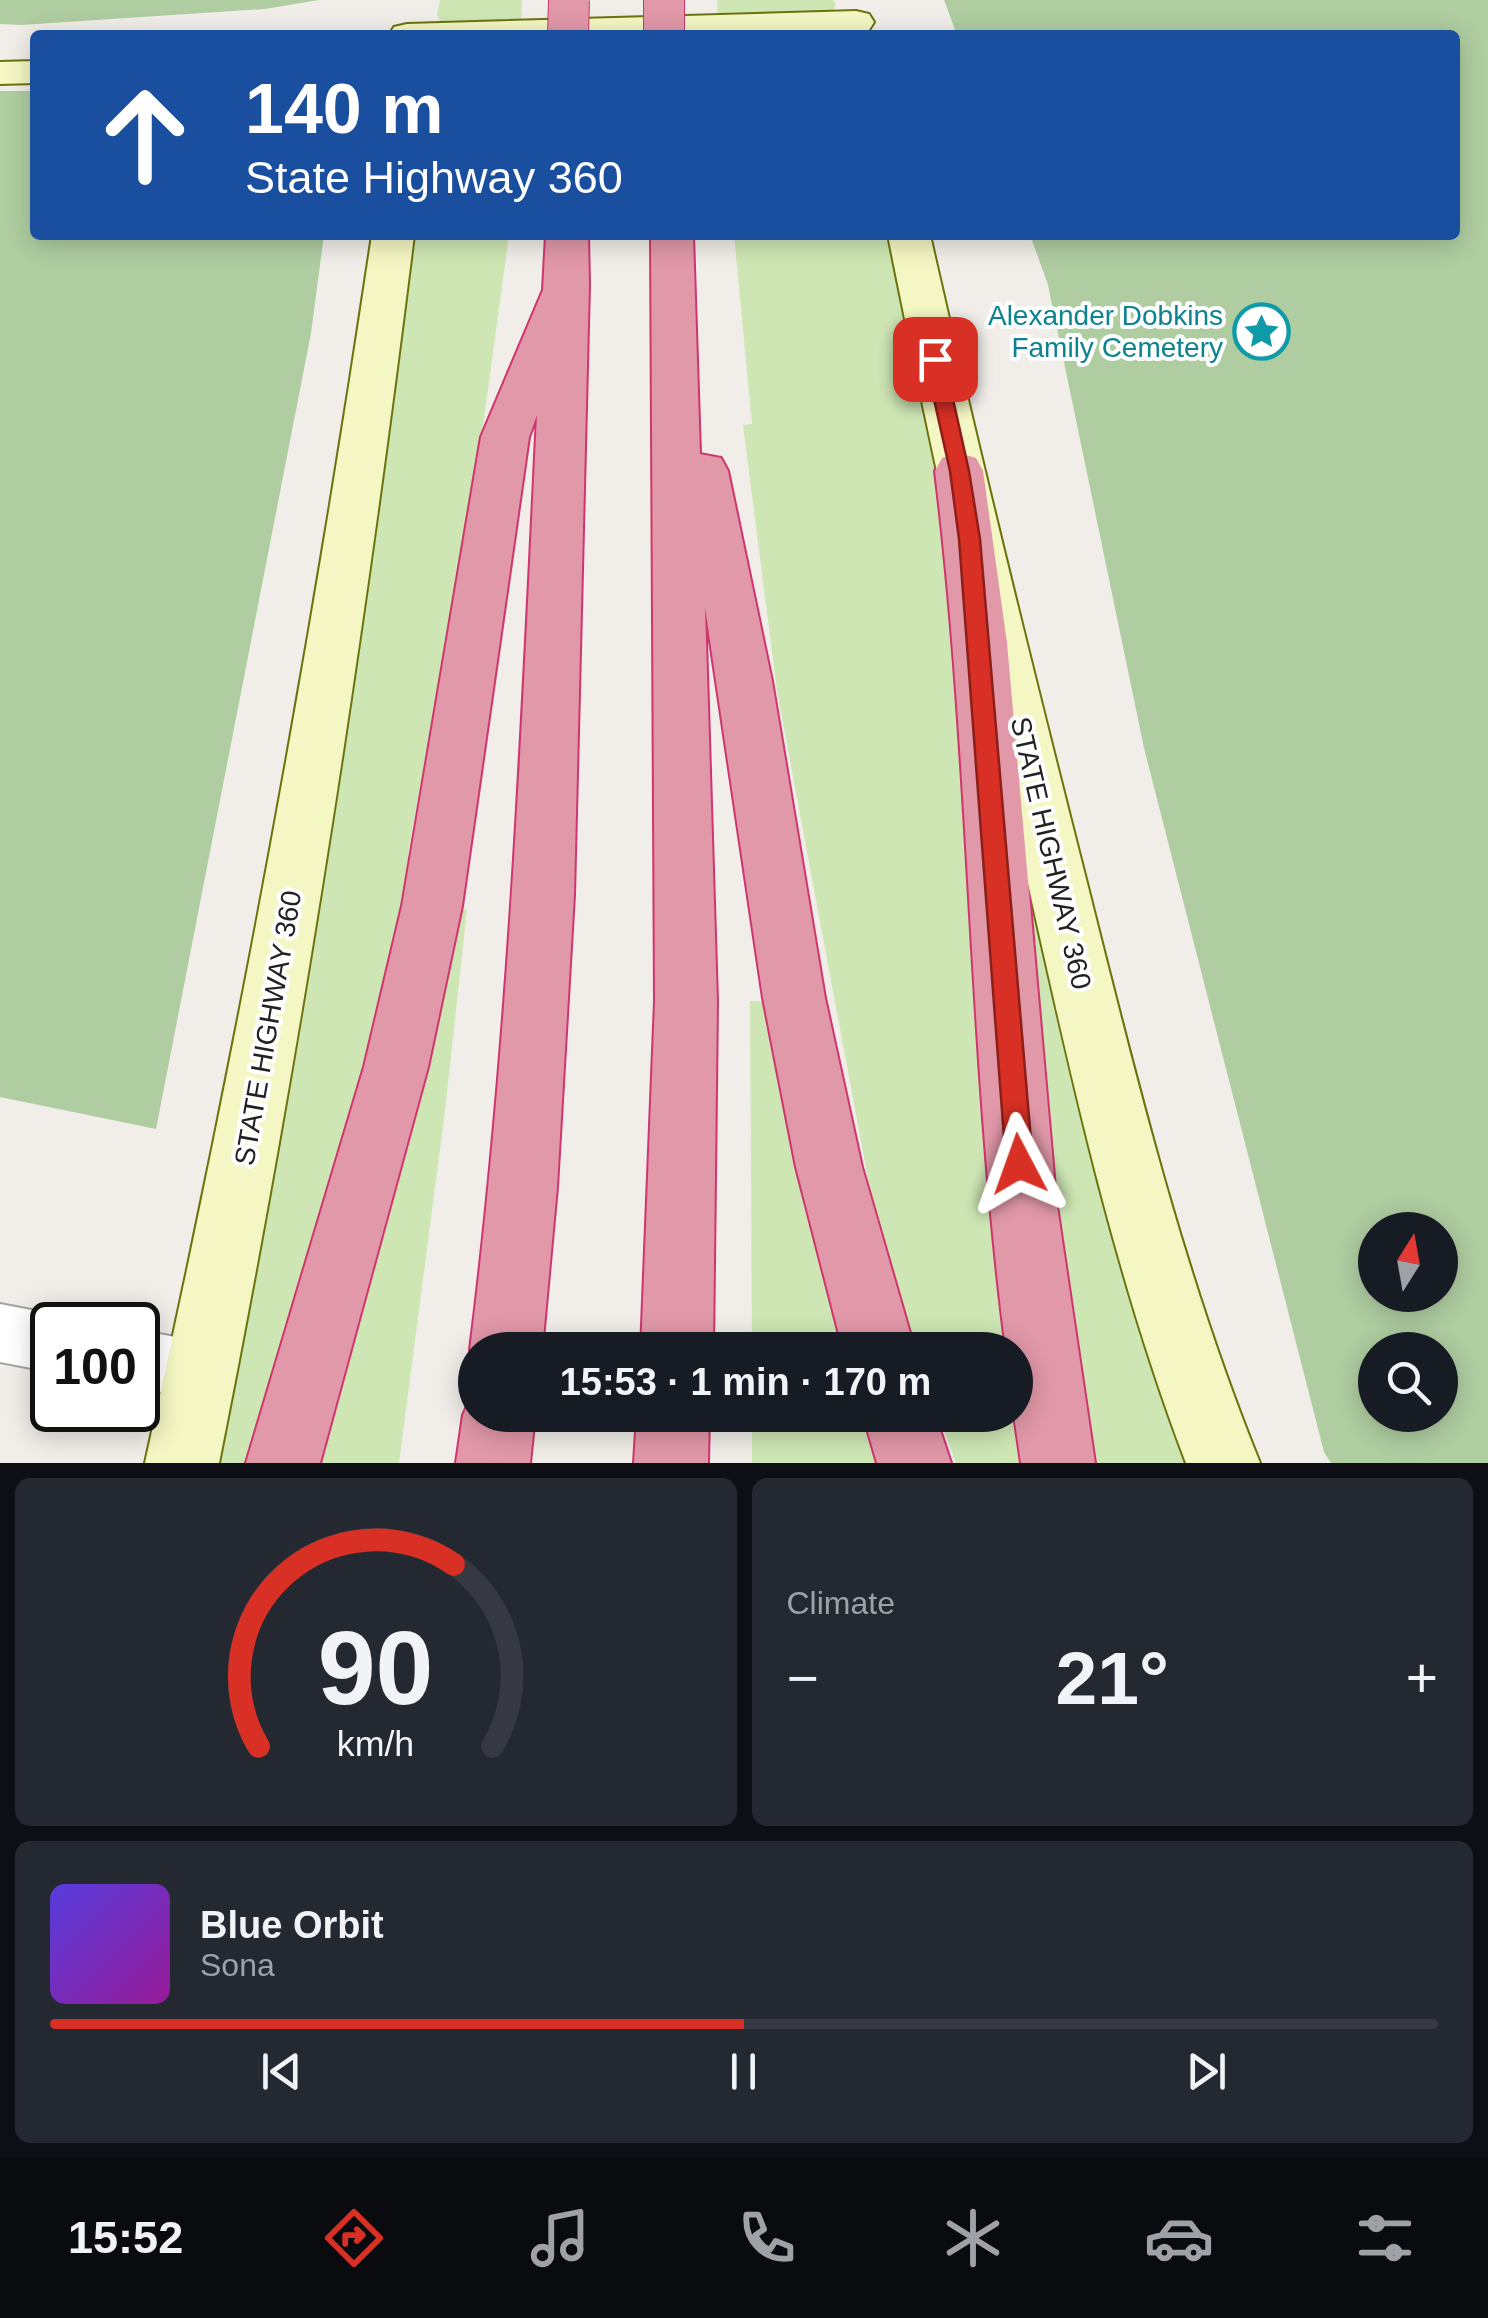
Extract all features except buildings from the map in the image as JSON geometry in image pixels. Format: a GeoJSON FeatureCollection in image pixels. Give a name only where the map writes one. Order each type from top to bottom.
{"type":"FeatureCollection","features":[{"type":"Feature","properties":{"kind":"highway"},"geometry":{"type":"LineString","coordinates":[[568,0],[568,30]]}},
{"type":"Feature","properties":{"kind":"highway"},"geometry":{"type":"LineString","coordinates":[[664,0],[664,30]]}},
{"type":"Feature","properties":{"kind":"highway"},"geometry":{"type":"LineString","coordinates":[[672,240],[686,1001],[677,1332]]}},
{"type":"Feature","properties":{"kind":"highway"},"geometry":{"type":"LineString","coordinates":[[508,1332],[524,1187],[544,895],[567,260]]}},
{"type":"Feature","properties":{"kind":"highway"},"geometry":{"type":"LineString","coordinates":[[282,1463],[382,1123],[432,906],[505,437],[567,260]]}},
{"type":"Feature","properties":{"kind":"highway"},"geometry":{"type":"LineString","coordinates":[[676,330],[745,681],[794,998],[830,1167],[873,1332]]}},
{"type":"Feature","properties":{"kind":"highway"},"geometry":{"type":"LineString","coordinates":[[960,471],[978,634],[1019,1164],[1034,1304],[1058,1463]]}},
{"type":"Feature","properties":{"kind":"highway"},"geometry":{"type":"LineString","coordinates":[[493,1463],[496,1432]]}},
{"type":"Feature","properties":{"kind":"highway"},"geometry":{"type":"LineString","coordinates":[[671,1463],[673,1432]]}},
{"type":"Feature","properties":{"kind":"highway"},"geometry":{"type":"LineString","coordinates":[[904,1432],[914,1463]]}},
{"type":"Feature","properties":{"kind":"main road"},"geometry":{"type":"LineString","coordinates":[[419,30],[422,0]]}},
{"type":"Feature","properties":{"kind":"main road"},"geometry":{"type":"LineString","coordinates":[[555,30],[855,19]]}},
{"type":"Feature","properties":{"kind":"main road"},"geometry":{"type":"LineString","coordinates":[[0,49],[30,49]]}},
{"type":"Feature","properties":{"kind":"main road"},"geometry":{"type":"LineString","coordinates":[[0,73],[30,72]]}},
{"type":"Feature","properties":{"kind":"main road","name":"STATE HIGHWAY 360"},"geometry":{"type":"LineString","coordinates":[[182,1463],[300,853],[392,240]]}},
{"type":"Feature","properties":{"kind":"main road","name":"STATE HIGHWAY 360"},"geometry":{"type":"LineString","coordinates":[[910,240],[960,471],[1116,1129],[1195,1392],[1223,1463]]}},
{"type":"Feature","properties":{"kind":"street"},"geometry":{"type":"LineString","coordinates":[[0,1333],[30,1339]]}},
{"type":"Feature","properties":{"kind":"street"},"geometry":{"type":"LineString","coordinates":[[160,1364],[202,1371]]}},
{"type":"Feature","properties":{"kind":"green space"},"geometry":{"type":"Polygon","coordinates":[[[0,0],[319,0],[265,9],[21,25],[0,24],[0,0]]]}},
{"type":"Feature","properties":{"kind":"green space"},"geometry":{"type":"Polygon","coordinates":[[[440,0],[522,0],[521,23],[442,25],[437,15],[440,0]]]}},
{"type":"Feature","properties":{"kind":"green space"},"geometry":{"type":"Polygon","coordinates":[[[717,0],[834,0],[836,6],[830,14],[718,17],[717,0]]]}},
{"type":"Feature","properties":{"kind":"green space"},"geometry":{"type":"Polygon","coordinates":[[[944,0],[1488,0],[1488,1463],[1331,1463],[1324,1452],[1144,748],[1048,285],[1032,240],[1460,240],[1460,30],[955,30],[944,0]]]}},
{"type":"Feature","properties":{"kind":"green space"},"geometry":{"type":"Polygon","coordinates":[[[0,91],[30,91],[30,240],[323,240],[311,333],[156,1129],[0,1097],[0,91]]]}},
{"type":"Feature","properties":{"kind":"green space"},"geometry":{"type":"Polygon","coordinates":[[[408,240],[508,240],[480,448],[408,854],[416,855],[386,997],[254,1463],[210,1463],[408,240]]]}},
{"type":"Feature","properties":{"kind":"green space"},"geometry":{"type":"Polygon","coordinates":[[[734,240],[887,240],[946,522],[1014,1332],[908,1332],[884,1265],[777,691],[743,425],[752,424],[734,240]]]}},
{"type":"Feature","properties":{"kind":"green space"},"geometry":{"type":"Polygon","coordinates":[[[1033,870],[1188,1463],[1085,1463],[1017,871],[1033,870]]]}},
{"type":"Feature","properties":{"kind":"green space"},"geometry":{"type":"Polygon","coordinates":[[[445,909],[467,909],[399,1463],[305,1463],[445,909]]]}},
{"type":"Feature","properties":{"kind":"green space"},"geometry":{"type":"Polygon","coordinates":[[[750,1001],[768,1002],[804,1208],[842,1332],[752,1332],[750,1001]]]}},
{"type":"Feature","properties":{"kind":"green space"},"geometry":{"type":"Polygon","coordinates":[[[752,1432],[871,1432],[881,1463],[752,1463],[752,1432]]]}},
{"type":"Feature","properties":{"kind":"green space"},"geometry":{"type":"Polygon","coordinates":[[[944,1432],[1021,1432],[1032,1463],[956,1463],[944,1432]]]}},
{"type":"Feature","properties":{"kind":"place","name":"Alexander Dobkins Family Cemetery"},"geometry":{"type":"Point","coordinates":[1262,331]}},
{"type":"Feature","properties":{"kind":"route"},"geometry":{"type":"LineString","coordinates":[[935,359],[960,471],[977,614],[1019,1164]]}}]}
